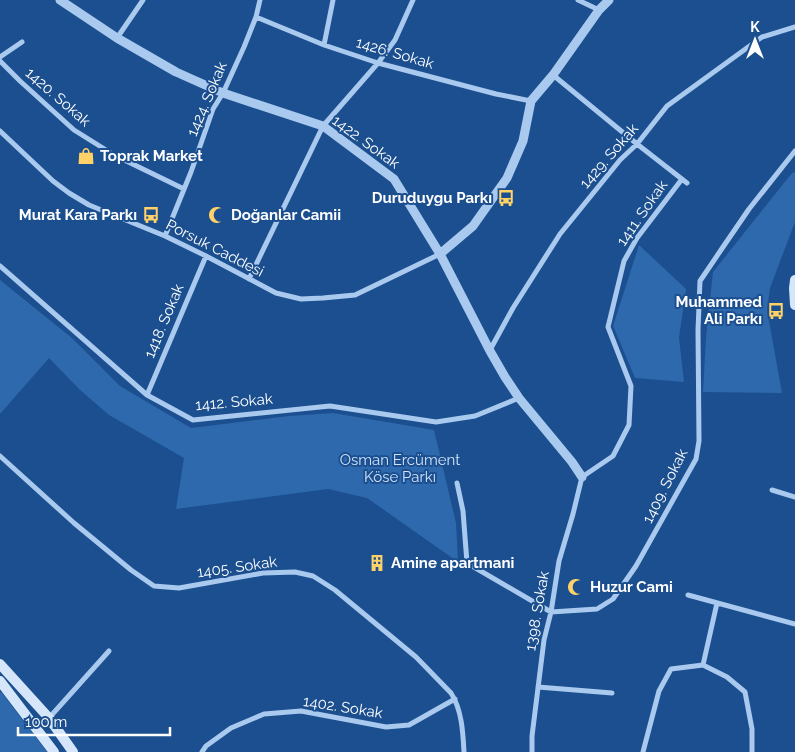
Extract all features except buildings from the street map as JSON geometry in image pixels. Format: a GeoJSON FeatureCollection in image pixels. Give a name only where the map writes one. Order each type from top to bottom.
{"type":"FeatureCollection","features":[{"type":"Feature","properties":{"kind":"main road"},"geometry":{"type":"LineString","coordinates":[[795,280],[795,306]]}},
{"type":"Feature","properties":{"kind":"main road"},"geometry":{"type":"LineString","coordinates":[[0,664],[49,718],[73,752]]}},
{"type":"Feature","properties":{"kind":"main road"},"geometry":{"type":"LineString","coordinates":[[0,681],[54,752]]}},
{"type":"Feature","properties":{"kind":"street","name":"1422. Sokak"},"geometry":{"type":"LineString","coordinates":[[60,0],[117,38],[176,72],[223,94],[324,126],[394,178],[440,254],[490,351],[519,398],[572,462],[582,477]]}},
{"type":"Feature","properties":{"kind":"street"},"geometry":{"type":"LineString","coordinates":[[117,38],[143,0]]}},
{"type":"Feature","properties":{"kind":"street","name":"1424. Sokak"},"geometry":{"type":"LineString","coordinates":[[165,236],[191,172],[213,109],[223,94],[244,47],[256,17],[260,0]]}},
{"type":"Feature","properties":{"kind":"street"},"geometry":{"type":"LineString","coordinates":[[324,45],[334,0]]}},
{"type":"Feature","properties":{"kind":"street"},"geometry":{"type":"LineString","coordinates":[[249,279],[324,126],[378,63],[395,40],[413,0]]}},
{"type":"Feature","properties":{"kind":"street"},"geometry":{"type":"LineString","coordinates":[[578,0],[599,10]]}},
{"type":"Feature","properties":{"kind":"street"},"geometry":{"type":"LineString","coordinates":[[440,254],[473,226],[507,178],[523,141],[531,101],[553,75],[599,10],[609,0]]}},
{"type":"Feature","properties":{"kind":"street","name":"1426. Sokak"},"geometry":{"type":"LineString","coordinates":[[256,17],[324,45],[378,63],[496,94],[531,101]]}},
{"type":"Feature","properties":{"kind":"street","name":"1429. Sokak"},"geometry":{"type":"LineString","coordinates":[[490,351],[513,308],[560,234],[667,106],[762,37],[795,27]]}},
{"type":"Feature","properties":{"kind":"street"},"geometry":{"type":"LineString","coordinates":[[0,57],[22,42]]}},
{"type":"Feature","properties":{"kind":"street","name":"1420. Sokak"},"geometry":{"type":"LineString","coordinates":[[0,61],[74,130],[114,155],[184,189]]}},
{"type":"Feature","properties":{"kind":"street"},"geometry":{"type":"LineString","coordinates":[[553,75],[687,183]]}},
{"type":"Feature","properties":{"kind":"street","name":"Porsuk Caddesi"},"geometry":{"type":"LineString","coordinates":[[0,131],[53,181],[89,205],[165,236],[276,294],[300,298],[355,295],[440,254]]}},
{"type":"Feature","properties":{"kind":"street","name":"1409. Sokak"},"geometry":{"type":"LineString","coordinates":[[551,612],[597,609],[613,599],[636,566],[696,459],[699,441],[698,330],[700,281],[749,209],[795,151]]}},
{"type":"Feature","properties":{"kind":"street","name":"1411. Sokak"},"geometry":{"type":"LineString","coordinates":[[582,477],[613,456],[629,425],[631,386],[608,327],[624,261],[637,238],[682,178]]}},
{"type":"Feature","properties":{"kind":"street","name":"1418. Sokak"},"geometry":{"type":"LineString","coordinates":[[147,395],[206,256]]}},
{"type":"Feature","properties":{"kind":"street","name":"1412. Sokak"},"geometry":{"type":"LineString","coordinates":[[0,266],[147,395],[193,420],[330,406],[436,422],[475,416],[519,398]]}},
{"type":"Feature","properties":{"kind":"street","name":"1405. Sokak"},"geometry":{"type":"LineString","coordinates":[[0,456],[74,523],[131,570],[154,586],[179,588],[263,573],[295,572],[313,576],[335,590],[416,657],[451,693],[459,711],[464,752]]}},
{"type":"Feature","properties":{"kind":"street","name":"1398. Sokak"},"geometry":{"type":"LineString","coordinates":[[532,752],[532,736],[544,640],[551,612],[559,562],[582,477]]}},
{"type":"Feature","properties":{"kind":"street"},"geometry":{"type":"LineString","coordinates":[[457,483],[463,511],[467,563],[551,612]]}},
{"type":"Feature","properties":{"kind":"street"},"geometry":{"type":"LineString","coordinates":[[772,490],[795,496]]}},
{"type":"Feature","properties":{"kind":"street"},"geometry":{"type":"LineString","coordinates":[[688,595],[795,624]]}},
{"type":"Feature","properties":{"kind":"street"},"geometry":{"type":"LineString","coordinates":[[703,665],[717,603]]}},
{"type":"Feature","properties":{"kind":"street"},"geometry":{"type":"LineString","coordinates":[[49,718],[109,651]]}},
{"type":"Feature","properties":{"kind":"street"},"geometry":{"type":"LineString","coordinates":[[643,752],[659,691],[671,669],[703,665],[727,677],[745,692],[752,729],[752,752]]}},
{"type":"Feature","properties":{"kind":"street"},"geometry":{"type":"LineString","coordinates":[[538,687],[612,693]]}},
{"type":"Feature","properties":{"kind":"street","name":"1402. Sokak"},"geometry":{"type":"LineString","coordinates":[[202,752],[206,746],[231,728],[264,714],[301,711],[386,726],[409,725],[455,699]]}},
{"type":"Feature","properties":{"kind":"green space"},"geometry":{"type":"Polygon","coordinates":[[[795,172],[795,222],[770,288],[767,310],[782,393],[703,392],[706,337],[713,272],[792,173],[795,172]]]}},
{"type":"Feature","properties":{"kind":"green space"},"geometry":{"type":"Polygon","coordinates":[[[639,245],[686,289],[679,338],[684,382],[635,378],[613,326],[639,245]]]}},
{"type":"Feature","properties":{"kind":"green space","name":"Osman Ercüment Köse Parkı"},"geometry":{"type":"Polygon","coordinates":[[[0,280],[72,338],[120,386],[191,428],[289,416],[333,413],[434,430],[456,523],[458,562],[367,498],[328,489],[176,509],[184,458],[109,415],[79,389],[49,358],[0,414],[0,280]]]}},
{"type":"Feature","properties":{"kind":"green space"},"geometry":{"type":"Polygon","coordinates":[[[0,692],[2,693],[47,752],[0,752],[0,692]]]}},
{"type":"Feature","properties":{"kind":"place","name":"Toprak Market"},"geometry":{"type":"Point","coordinates":[86,156]}},
{"type":"Feature","properties":{"kind":"place","name":"Duruduygu Parkı"},"geometry":{"type":"Point","coordinates":[506,198]}},
{"type":"Feature","properties":{"kind":"place","name":"Murat Kara Parkı"},"geometry":{"type":"Point","coordinates":[151,215]}},
{"type":"Feature","properties":{"kind":"place","name":"Doğanlar Camii"},"geometry":{"type":"Point","coordinates":[217,215]}},
{"type":"Feature","properties":{"kind":"place","name":"Muhammed Ali Parkı"},"geometry":{"type":"Point","coordinates":[776,311]}},
{"type":"Feature","properties":{"kind":"place","name":"Amine apartmani"},"geometry":{"type":"Point","coordinates":[377,563]}},
{"type":"Feature","properties":{"kind":"place","name":"Huzur Cami"},"geometry":{"type":"Point","coordinates":[576,587]}}]}
